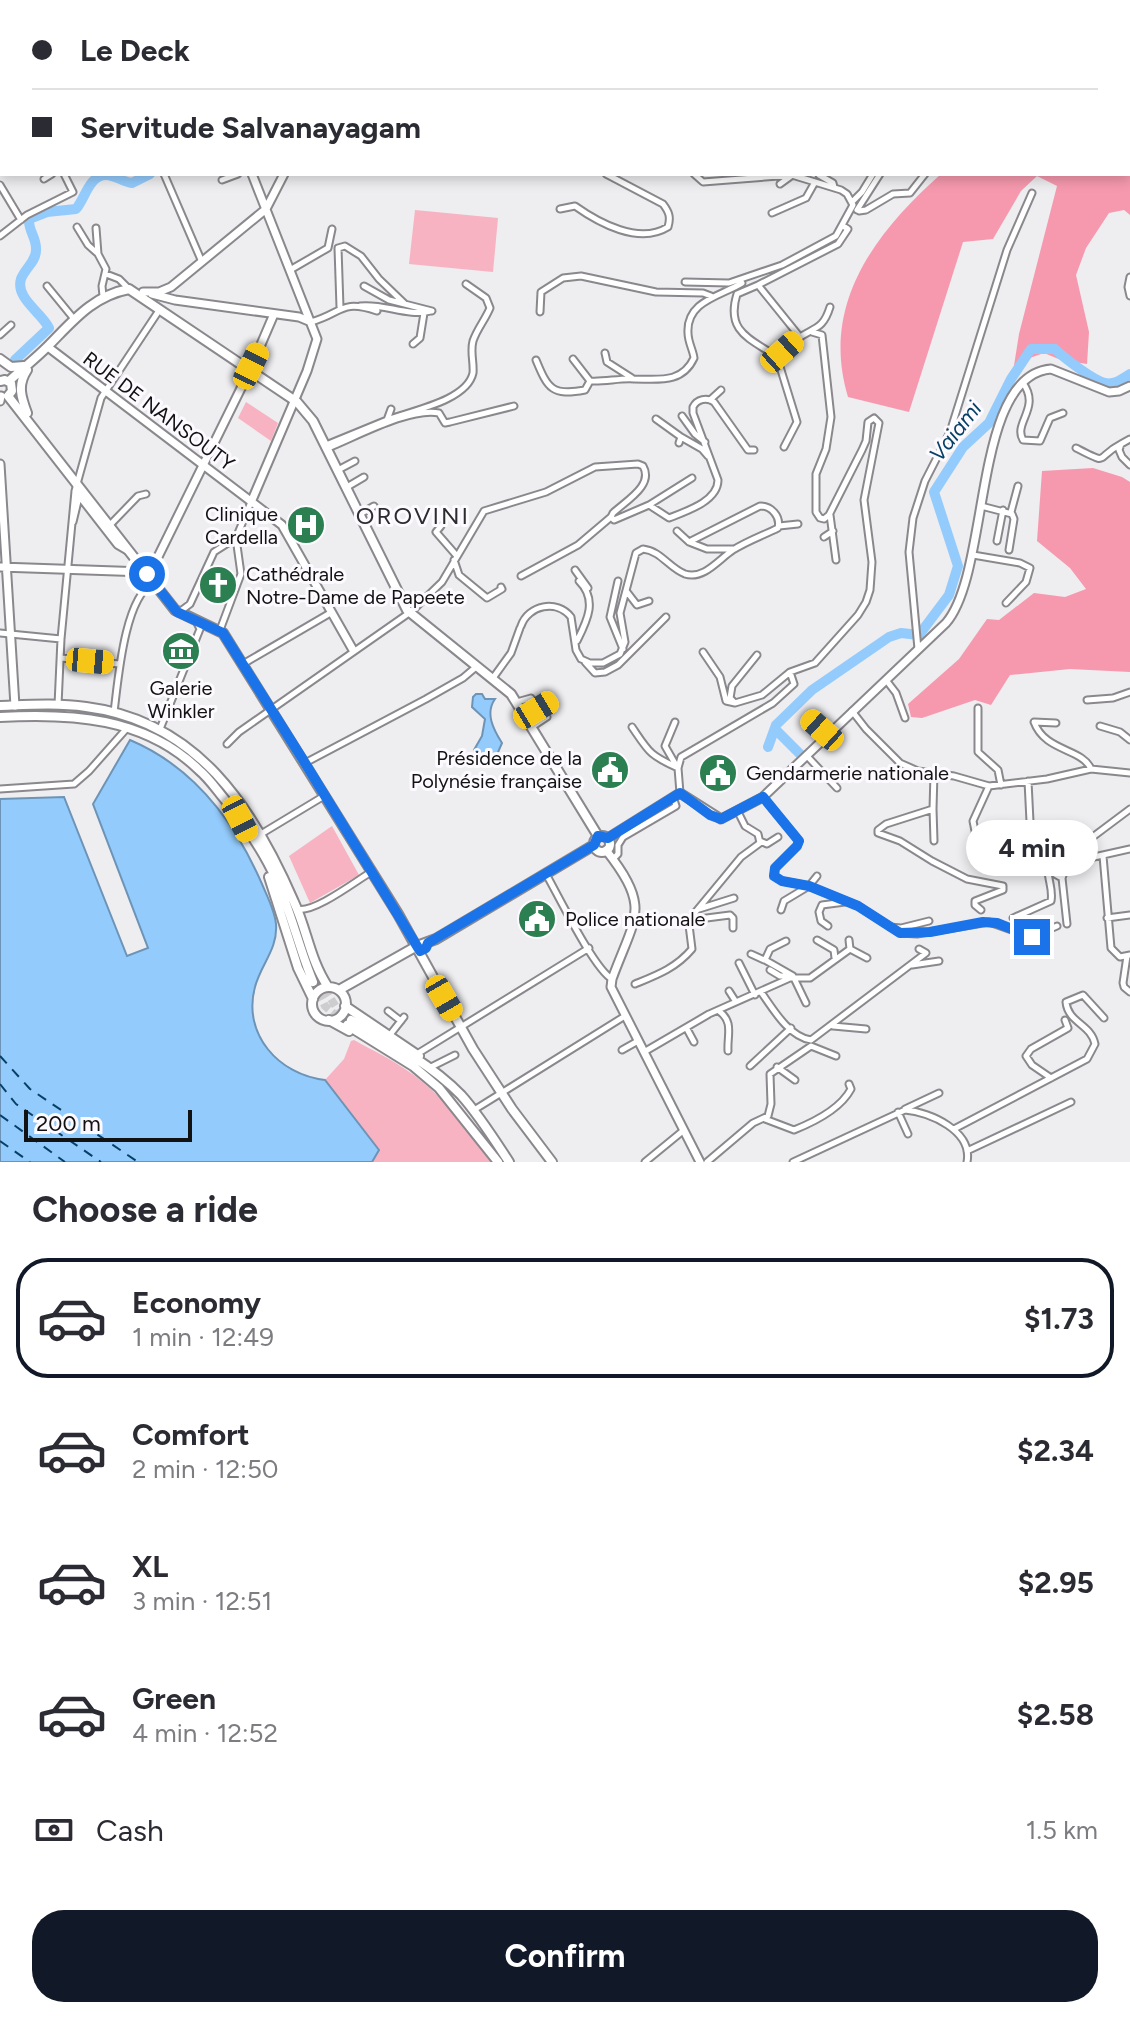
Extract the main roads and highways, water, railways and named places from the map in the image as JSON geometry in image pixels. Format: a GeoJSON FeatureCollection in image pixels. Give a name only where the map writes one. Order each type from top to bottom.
{"type":"FeatureCollection","features":[{"type":"Feature","properties":{"kind":"main road"},"geometry":{"type":"LineString","coordinates":[[5,381],[37,357],[74,319],[103,296],[130,289],[295,400],[313,421],[409,612],[517,702],[600,840],[600,852],[606,850]]}},
{"type":"Feature","properties":{"kind":"main road"},"geometry":{"type":"LineString","coordinates":[[37,357],[20,382],[29,419],[77,489],[178,613],[206,626],[243,664],[372,871],[460,1027],[552,1162]]}},
{"type":"Feature","properties":{"kind":"main road"},"geometry":{"type":"LineString","coordinates":[[0,362],[11,367],[25,366]]}},
{"type":"Feature","properties":{"kind":"main road"},"geometry":{"type":"LineString","coordinates":[[0,362],[5,381],[13,389],[2,397],[29,419]]}},
{"type":"Feature","properties":{"kind":"main road"},"geometry":{"type":"LineString","coordinates":[[0,706],[58,705],[114,712],[160,729],[211,766],[238,798],[261,834],[297,909],[313,961],[328,987]]}},
{"type":"Feature","properties":{"kind":"main road"},"geometry":{"type":"LineString","coordinates":[[0,717],[88,717],[128,727],[180,753],[201,771],[259,845],[275,877],[315,981],[275,863]]}},
{"type":"Feature","properties":{"kind":"main road"},"geometry":{"type":"LineString","coordinates":[[240,819],[267,872],[296,963],[313,999],[315,1014],[401,1063],[456,1107]]}},
{"type":"Feature","properties":{"kind":"main road"},"geometry":{"type":"LineString","coordinates":[[313,999],[318,991],[328,987],[339,990],[418,949],[426,948],[428,943],[600,840]]}},
{"type":"Feature","properties":{"kind":"main road"},"geometry":{"type":"LineString","coordinates":[[329,1020],[341,1016],[345,1003],[356,988],[418,949]]}},
{"type":"Feature","properties":{"kind":"main road"},"geometry":{"type":"LineString","coordinates":[[339,990],[345,1003],[417,1054],[449,1084],[474,1110],[509,1162]]}},
{"type":"Feature","properties":{"kind":"main road"},"geometry":{"type":"LineString","coordinates":[[449,1084],[412,1057],[349,1022],[439,1088],[498,1162]]}},
{"type":"Feature","properties":{"kind":"water"},"geometry":{"type":"Polygon","coordinates":[[[476,694],[482,694],[485,699],[495,699],[490,715],[502,743],[496,757],[475,754],[485,719],[472,707],[476,694]]]}},
{"type":"Feature","properties":{"kind":"water"},"geometry":{"type":"Polygon","coordinates":[[[130,740],[153,751],[193,781],[239,839],[268,899],[276,924],[272,949],[255,987],[252,1004],[259,1036],[279,1061],[293,1070],[325,1080],[379,1150],[372,1162],[0,1162],[0,799],[64,797],[127,956],[148,948],[93,804],[130,740]]]}},
{"type":"Feature","properties":{"kind":"waterway"},"geometry":{"type":"LineString","coordinates":[[15,360],[49,328],[25,299],[20,286],[36,254],[29,219],[47,212],[76,209],[91,183],[100,176]]}},
{"type":"Feature","properties":{"kind":"waterway"},"geometry":{"type":"LineString","coordinates":[[112,176],[132,183],[146,176]]}},
{"type":"Feature","properties":{"kind":"waterway","name":"Vaiami"},"geometry":{"type":"LineString","coordinates":[[768,747],[776,725],[812,690],[889,637],[901,633],[919,635],[949,595],[958,566],[934,492],[963,447],[989,423],[1011,379],[1031,349],[1055,349],[1086,373],[1105,383],[1115,382],[1130,374]]}},
{"type":"Feature","properties":{"kind":"waterway"},"geometry":{"type":"LineString","coordinates":[[775,729],[803,757]]}},
{"type":"Feature","properties":{"kind":"tunnel"},"geometry":{"type":"LineString","coordinates":[[318,979],[338,1010],[351,1020]]}},
{"type":"Feature","properties":{"kind":"tunnel"},"geometry":{"type":"LineString","coordinates":[[313,982],[325,1006],[347,1025]]}},
{"type":"Feature","properties":{"kind":"place","name":"Clinique Cardella"},"geometry":{"type":"Point","coordinates":[306,525]}},
{"type":"Feature","properties":{"kind":"place","name":"Cathédrale Notre-Dame de Papeete"},"geometry":{"type":"Point","coordinates":[218,585]}},
{"type":"Feature","properties":{"kind":"place","name":"Galerie Winkler"},"geometry":{"type":"Point","coordinates":[181,651]}},
{"type":"Feature","properties":{"kind":"place","name":"Présidence de la Polynésie française"},"geometry":{"type":"Point","coordinates":[610,770]}},
{"type":"Feature","properties":{"kind":"place","name":"Gendarmerie nationale"},"geometry":{"type":"Point","coordinates":[718,773]}},
{"type":"Feature","properties":{"kind":"place","name":"Police nationale"},"geometry":{"type":"Point","coordinates":[537,919]}},
{"type":"Feature","properties":{"kind":"district","name":"OROVINI"},"geometry":{"type":"Point","coordinates":[413,516]}}]}
